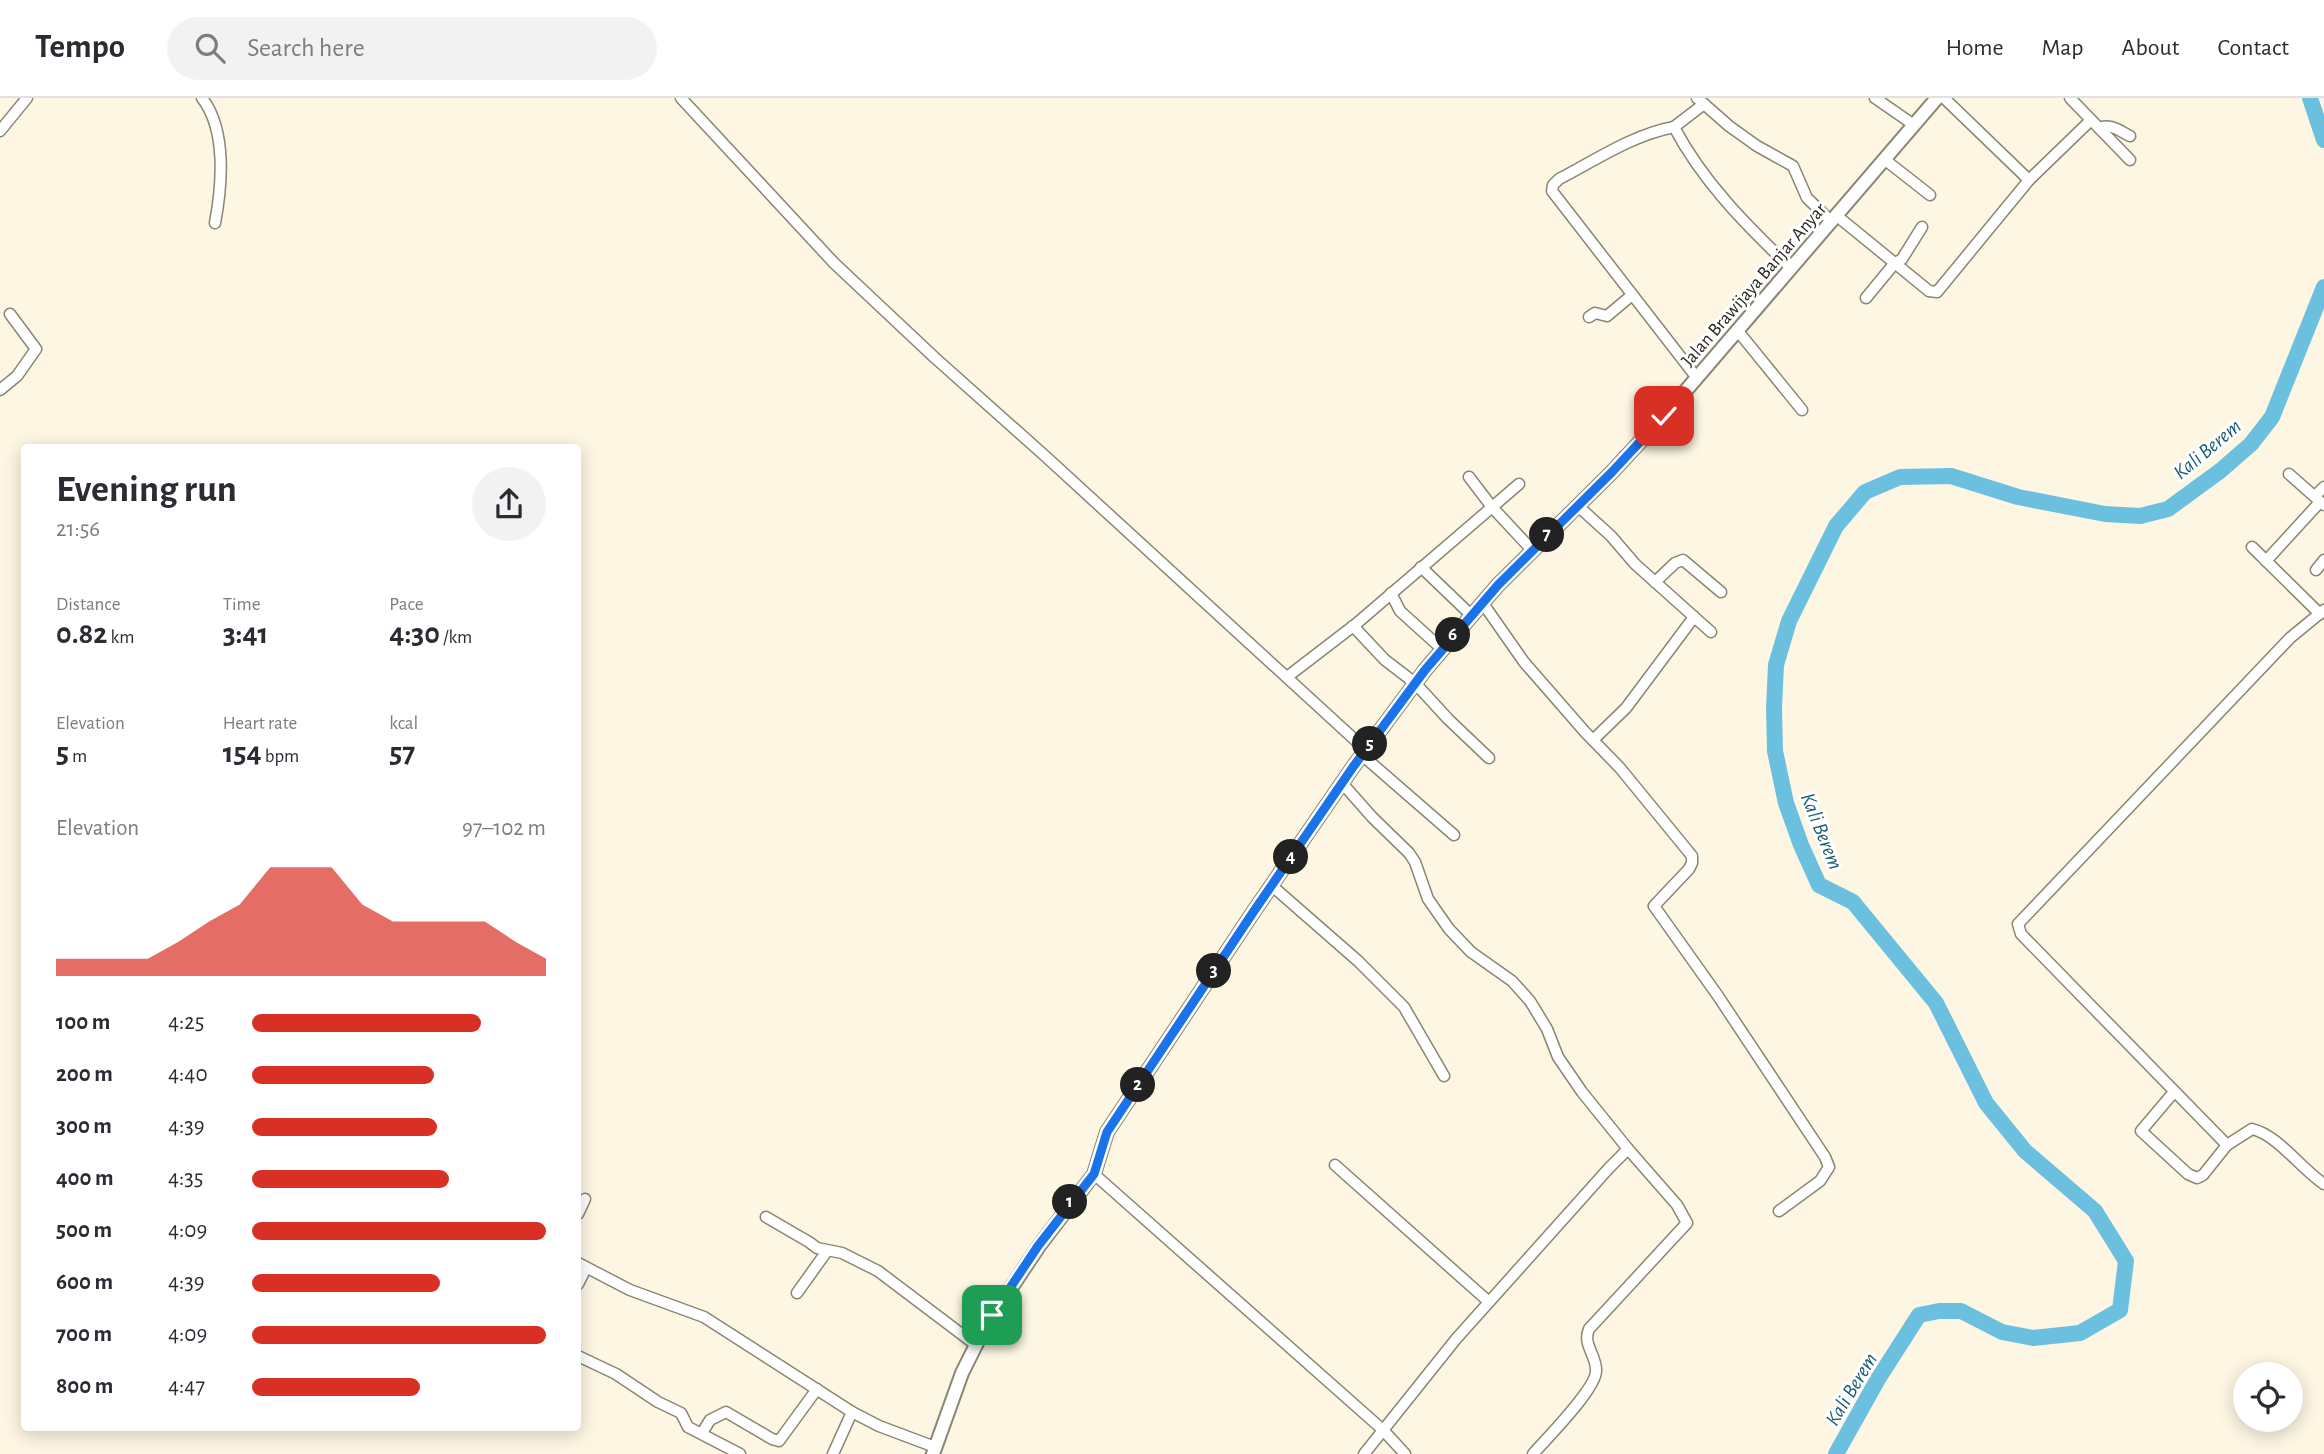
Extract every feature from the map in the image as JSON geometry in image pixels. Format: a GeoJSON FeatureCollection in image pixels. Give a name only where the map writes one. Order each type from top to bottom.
{"type":"FeatureCollection","features":[{"type":"Feature","properties":{"kind":"street"},"geometry":{"type":"LineString","coordinates":[[0,131],[27,98]]}},
{"type":"Feature","properties":{"kind":"street"},"geometry":{"type":"LineString","coordinates":[[202,98],[213,120],[221,162],[220,197],[215,223]]}},
{"type":"Feature","properties":{"kind":"street"},"geometry":{"type":"LineString","coordinates":[[681,98],[803,232],[934,358],[1287,677],[1454,835]]}},
{"type":"Feature","properties":{"kind":"street"},"geometry":{"type":"LineString","coordinates":[[1875,98],[1914,125]]}},
{"type":"Feature","properties":{"kind":"street","name":"Jalan Brawijaya Banjar Anyar"},"geometry":{"type":"LineString","coordinates":[[934,1451],[957,1385],[992,1315],[1038,1246],[1094,1174],[1107,1132],[1271,885],[1415,683],[1482,602],[1647,435],[1937,98]]}},
{"type":"Feature","properties":{"kind":"street"},"geometry":{"type":"LineString","coordinates":[[1944,98],[2029,180]]}},
{"type":"Feature","properties":{"kind":"street"},"geometry":{"type":"LineString","coordinates":[[2070,98],[2130,160]]}},
{"type":"Feature","properties":{"kind":"street"},"geometry":{"type":"LineString","coordinates":[[1697,378],[1552,191],[1553,185],[1559,179],[1616,147],[1674,127],[1700,101],[1757,146],[1793,166],[1807,198],[1929,291],[1937,292],[2029,180],[2095,124],[2112,126],[2130,136]]}},
{"type":"Feature","properties":{"kind":"street"},"geometry":{"type":"LineString","coordinates":[[1674,127],[1689,155],[1712,186],[1737,216],[1791,268]]}},
{"type":"Feature","properties":{"kind":"street"},"geometry":{"type":"LineString","coordinates":[[1884,159],[1930,195]]}},
{"type":"Feature","properties":{"kind":"street"},"geometry":{"type":"LineString","coordinates":[[1866,298],[1894,264],[1902,259],[1922,227]]}},
{"type":"Feature","properties":{"kind":"street"},"geometry":{"type":"LineString","coordinates":[[1589,317],[1595,313],[1607,316],[1632,295]]}},
{"type":"Feature","properties":{"kind":"street"},"geometry":{"type":"LineString","coordinates":[[0,390],[17,376],[36,349],[10,314]]}},
{"type":"Feature","properties":{"kind":"street"},"geometry":{"type":"LineString","coordinates":[[1737,330],[1802,410]]}},
{"type":"Feature","properties":{"kind":"street"},"geometry":{"type":"LineString","coordinates":[[2289,474],[2320,501]]}},
{"type":"Feature","properties":{"kind":"street"},"geometry":{"type":"LineString","coordinates":[[1469,477],[1532,551]]}},
{"type":"Feature","properties":{"kind":"street"},"geometry":{"type":"LineString","coordinates":[[1287,677],[1353,626],[1519,484]]}},
{"type":"Feature","properties":{"kind":"street"},"geometry":{"type":"LineString","coordinates":[[2266,561],[2320,501],[2324,487]]}},
{"type":"Feature","properties":{"kind":"street"},"geometry":{"type":"LineString","coordinates":[[1578,506],[1711,632]]}},
{"type":"Feature","properties":{"kind":"street"},"geometry":{"type":"LineString","coordinates":[[2227,1145],[2021,934],[2018,924],[2290,638],[2322,612],[2252,547]]}},
{"type":"Feature","properties":{"kind":"street"},"geometry":{"type":"LineString","coordinates":[[1656,582],[1675,563],[1683,560],[1721,592]]}},
{"type":"Feature","properties":{"kind":"street"},"geometry":{"type":"LineString","coordinates":[[2316,570],[2324,560]]}},
{"type":"Feature","properties":{"kind":"street"},"geometry":{"type":"LineString","coordinates":[[1420,567],[1471,615]]}},
{"type":"Feature","properties":{"kind":"street"},"geometry":{"type":"LineString","coordinates":[[1391,593],[1400,611],[1442,649]]}},
{"type":"Feature","properties":{"kind":"street"},"geometry":{"type":"LineString","coordinates":[[1482,602],[1524,662],[1620,768],[1692,856],[1689,869],[1654,906],[1825,1157],[1829,1167],[1820,1181],[1779,1211]]}},
{"type":"Feature","properties":{"kind":"street"},"geometry":{"type":"LineString","coordinates":[[1593,740],[1626,708],[1694,617]]}},
{"type":"Feature","properties":{"kind":"street"},"geometry":{"type":"LineString","coordinates":[[1353,626],[1385,660],[1415,683],[1489,758]]}},
{"type":"Feature","properties":{"kind":"street"},"geometry":{"type":"LineString","coordinates":[[1342,783],[1409,853],[1415,862],[1428,899],[1449,929],[1471,952],[1512,981],[1530,1001],[1547,1030],[1558,1057],[1582,1093],[1686,1219],[1687,1223],[1589,1329],[1586,1338],[1597,1370],[1594,1381],[1536,1453]]}},
{"type":"Feature","properties":{"kind":"street"},"geometry":{"type":"LineString","coordinates":[[1271,885],[1359,961],[1404,1007],[1444,1076]]}},
{"type":"Feature","properties":{"kind":"street"},"geometry":{"type":"LineString","coordinates":[[2174,1093],[2141,1129],[2141,1133],[2188,1174],[2197,1178],[2203,1175],[2227,1145],[2252,1129],[2270,1138],[2324,1184]]}},
{"type":"Feature","properties":{"kind":"street"},"geometry":{"type":"LineString","coordinates":[[1364,1454],[1456,1339],[1628,1149]]}},
{"type":"Feature","properties":{"kind":"street"},"geometry":{"type":"LineString","coordinates":[[1335,1165],[1489,1302]]}},
{"type":"Feature","properties":{"kind":"street"},"geometry":{"type":"LineString","coordinates":[[1094,1174],[1383,1430],[1405,1454]]}},
{"type":"Feature","properties":{"kind":"street"},"geometry":{"type":"LineString","coordinates":[[581,1208],[585,1199]]}},
{"type":"Feature","properties":{"kind":"street"},"geometry":{"type":"LineString","coordinates":[[766,1217],[817,1248],[842,1253],[878,1271],[976,1345]]}},
{"type":"Feature","properties":{"kind":"street"},"geometry":{"type":"LineString","coordinates":[[797,1293],[827,1251]]}},
{"type":"Feature","properties":{"kind":"street"},"geometry":{"type":"LineString","coordinates":[[582,1266],[630,1290],[704,1317],[852,1412],[934,1451]]}},
{"type":"Feature","properties":{"kind":"street"},"geometry":{"type":"LineString","coordinates":[[581,1357],[616,1374],[658,1402],[681,1413],[688,1427],[740,1454]]}},
{"type":"Feature","properties":{"kind":"street"},"geometry":{"type":"LineString","coordinates":[[702,1433],[710,1420],[728,1412],[779,1441],[817,1390]]}},
{"type":"Feature","properties":{"kind":"street"},"geometry":{"type":"LineString","coordinates":[[833,1454],[852,1412]]}},
{"type":"Feature","properties":{"kind":"waterway","name":"Kali Berem"},"geometry":{"type":"LineString","coordinates":[[2310,98],[2324,140]]}},
{"type":"Feature","properties":{"kind":"waterway","name":"Kali Berem"},"geometry":{"type":"LineString","coordinates":[[1836,1454],[1878,1379],[1919,1315],[1961,1311],[2002,1332],[2033,1338],[2080,1333],[2120,1310],[2126,1261],[2095,1211],[2025,1151],[1986,1103],[1936,1003],[1853,902],[1819,885],[1786,803],[1775,751],[1776,665],[1789,621],[1836,526],[1865,492],[1900,477],[1951,476],[2018,497],[2105,514],[2140,516],[2168,509],[2220,471],[2251,444],[2272,417],[2324,287]]}},
{"type":"Feature","properties":{"kind":"route"},"geometry":{"type":"LineString","coordinates":[[992,1315],[1038,1246],[1094,1174],[1107,1132],[1254,911],[1353,767],[1425,670],[1482,602],[1664,416]]}}]}
